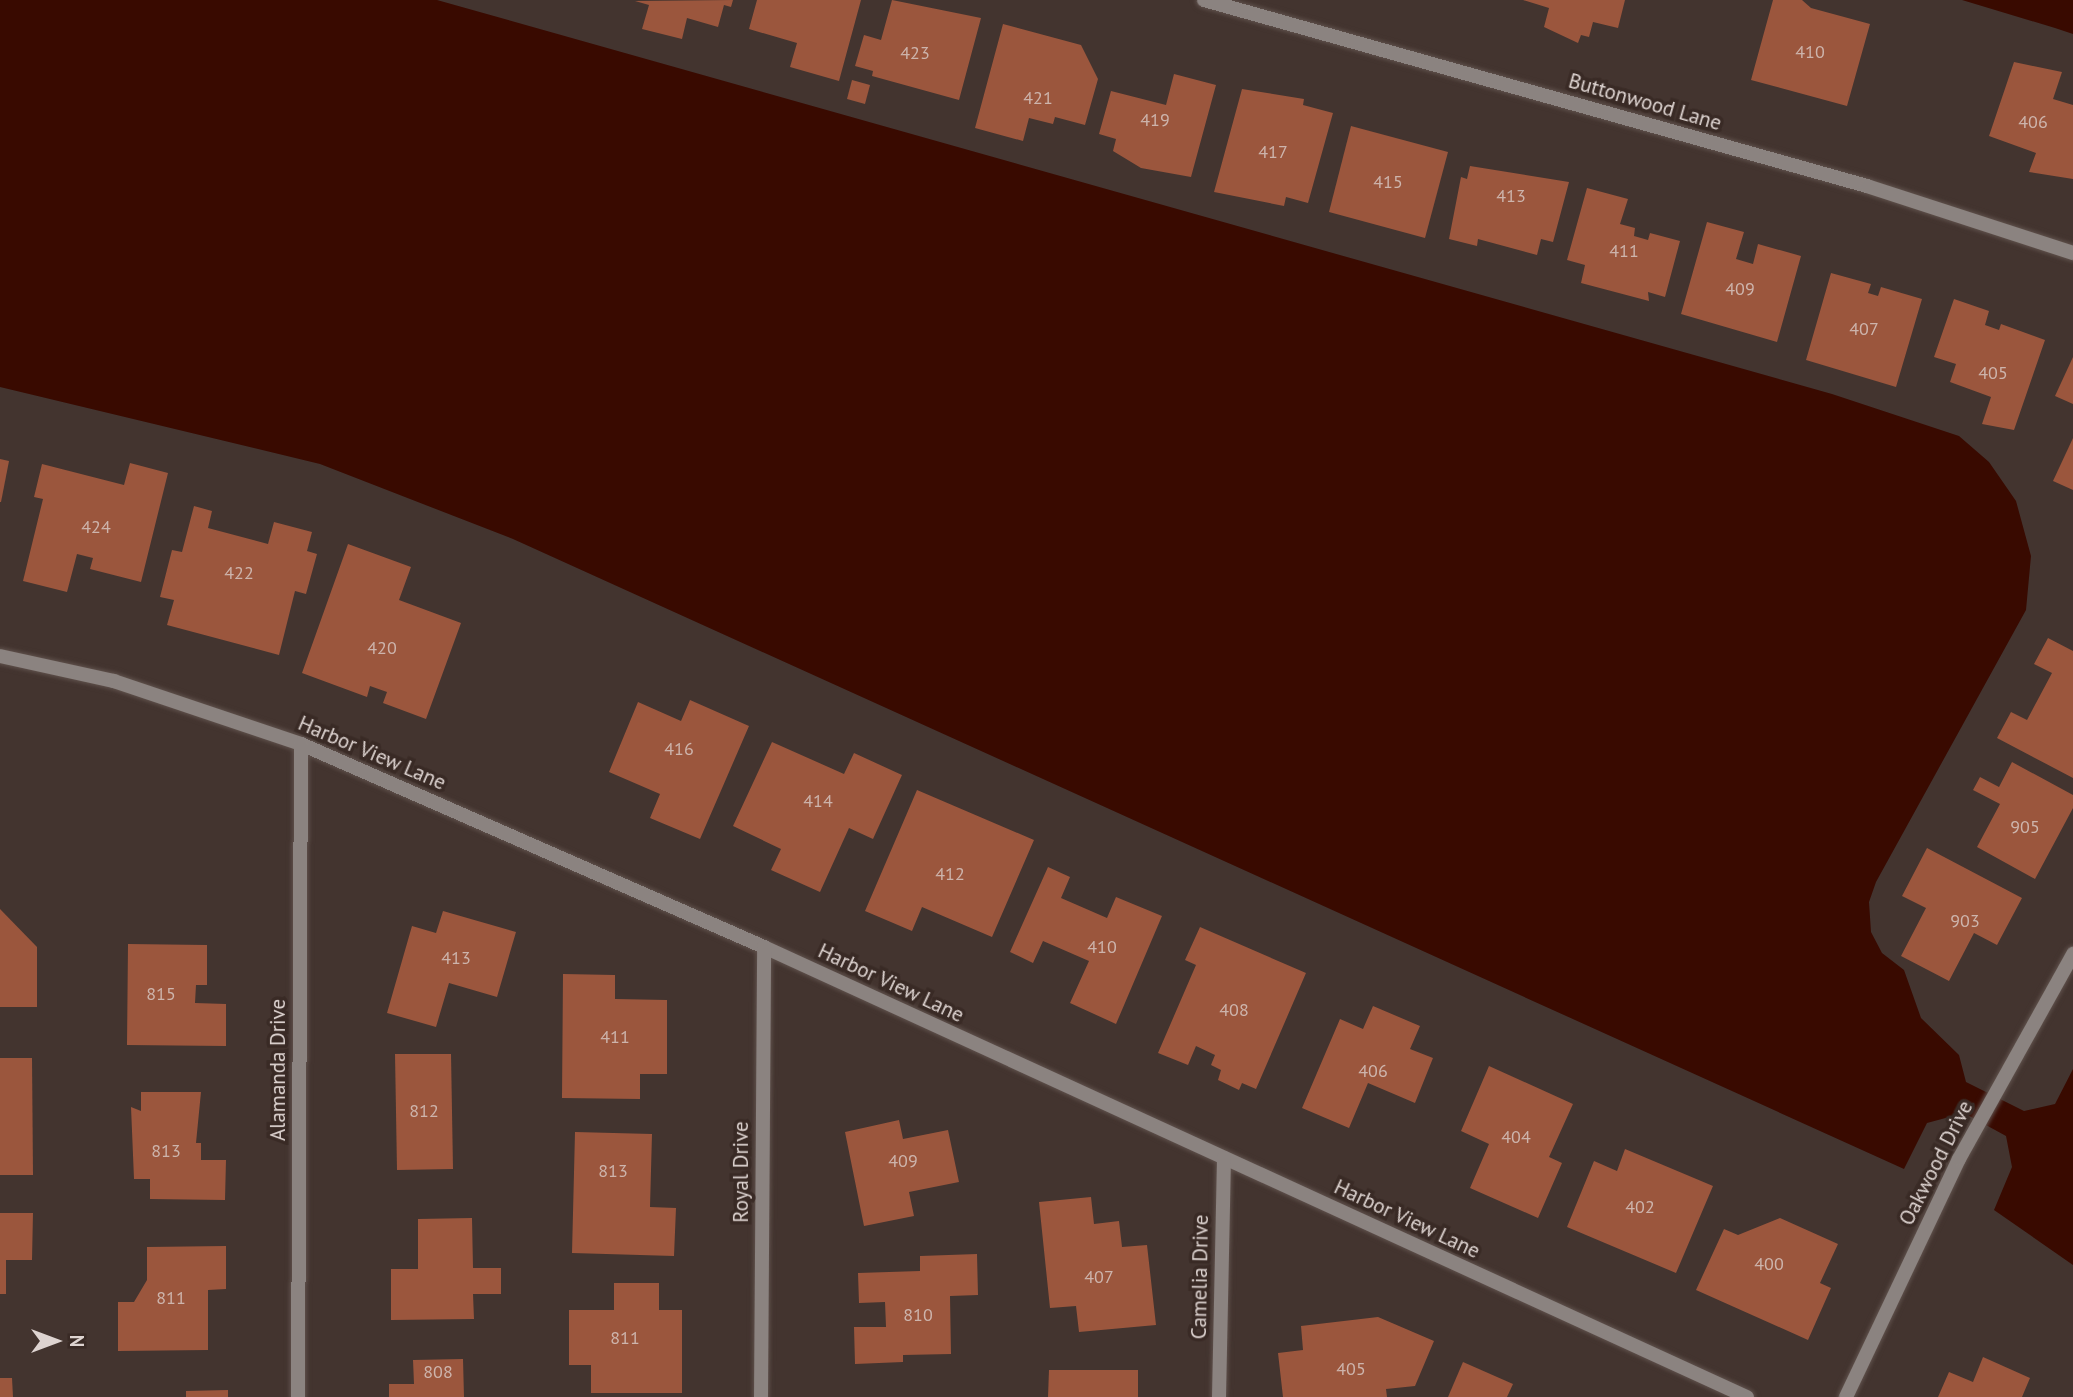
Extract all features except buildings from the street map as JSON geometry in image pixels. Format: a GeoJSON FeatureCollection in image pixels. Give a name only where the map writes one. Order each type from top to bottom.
{"type":"FeatureCollection","features":[{"type":"Feature","properties":{"kind":"street","name":"Buttonwood Lane"},"geometry":{"type":"LineString","coordinates":[[1204,0],[1854,182],[2073,253]]}},
{"type":"Feature","properties":{"kind":"street","name":"Harbor View Lane"},"geometry":{"type":"LineString","coordinates":[[0,656],[114,681],[301,744],[764,947],[1747,1397]]}},
{"type":"Feature","properties":{"kind":"street","name":"Alamanda Drive"},"geometry":{"type":"LineString","coordinates":[[298,1397],[301,744]]}},
{"type":"Feature","properties":{"kind":"street","name":"Royal Drive"},"geometry":{"type":"LineString","coordinates":[[761,1397],[764,947]]}},
{"type":"Feature","properties":{"kind":"street","name":"Oakwood Drive"},"geometry":{"type":"LineString","coordinates":[[1846,1397],[1959,1159],[2073,954]]}},
{"type":"Feature","properties":{"kind":"street","name":"Camelia Drive"},"geometry":{"type":"LineString","coordinates":[[1219,1397],[1224,1158]]}},
{"type":"Feature","properties":{"kind":"shaded area"},"geometry":{"type":"Polygon","coordinates":[[[0,0],[437,0],[1832,394],[1959,436],[1989,462],[2016,501],[2031,556],[2026,610],[1876,882],[1869,902],[1871,932],[1882,953],[1904,970],[1921,1018],[1959,1055],[1966,1082],[2024,1111],[2055,1104],[2073,1069],[2073,1265],[1994,1210],[2012,1167],[2006,1136],[1964,1113],[1927,1123],[1904,1169],[513,539],[320,464],[0,387],[0,0]]]}},
{"type":"Feature","properties":{"kind":"shaded area"},"geometry":{"type":"Polygon","coordinates":[[[1962,0],[2073,0],[2073,34],[2055,28],[1962,0]]]}}]}
